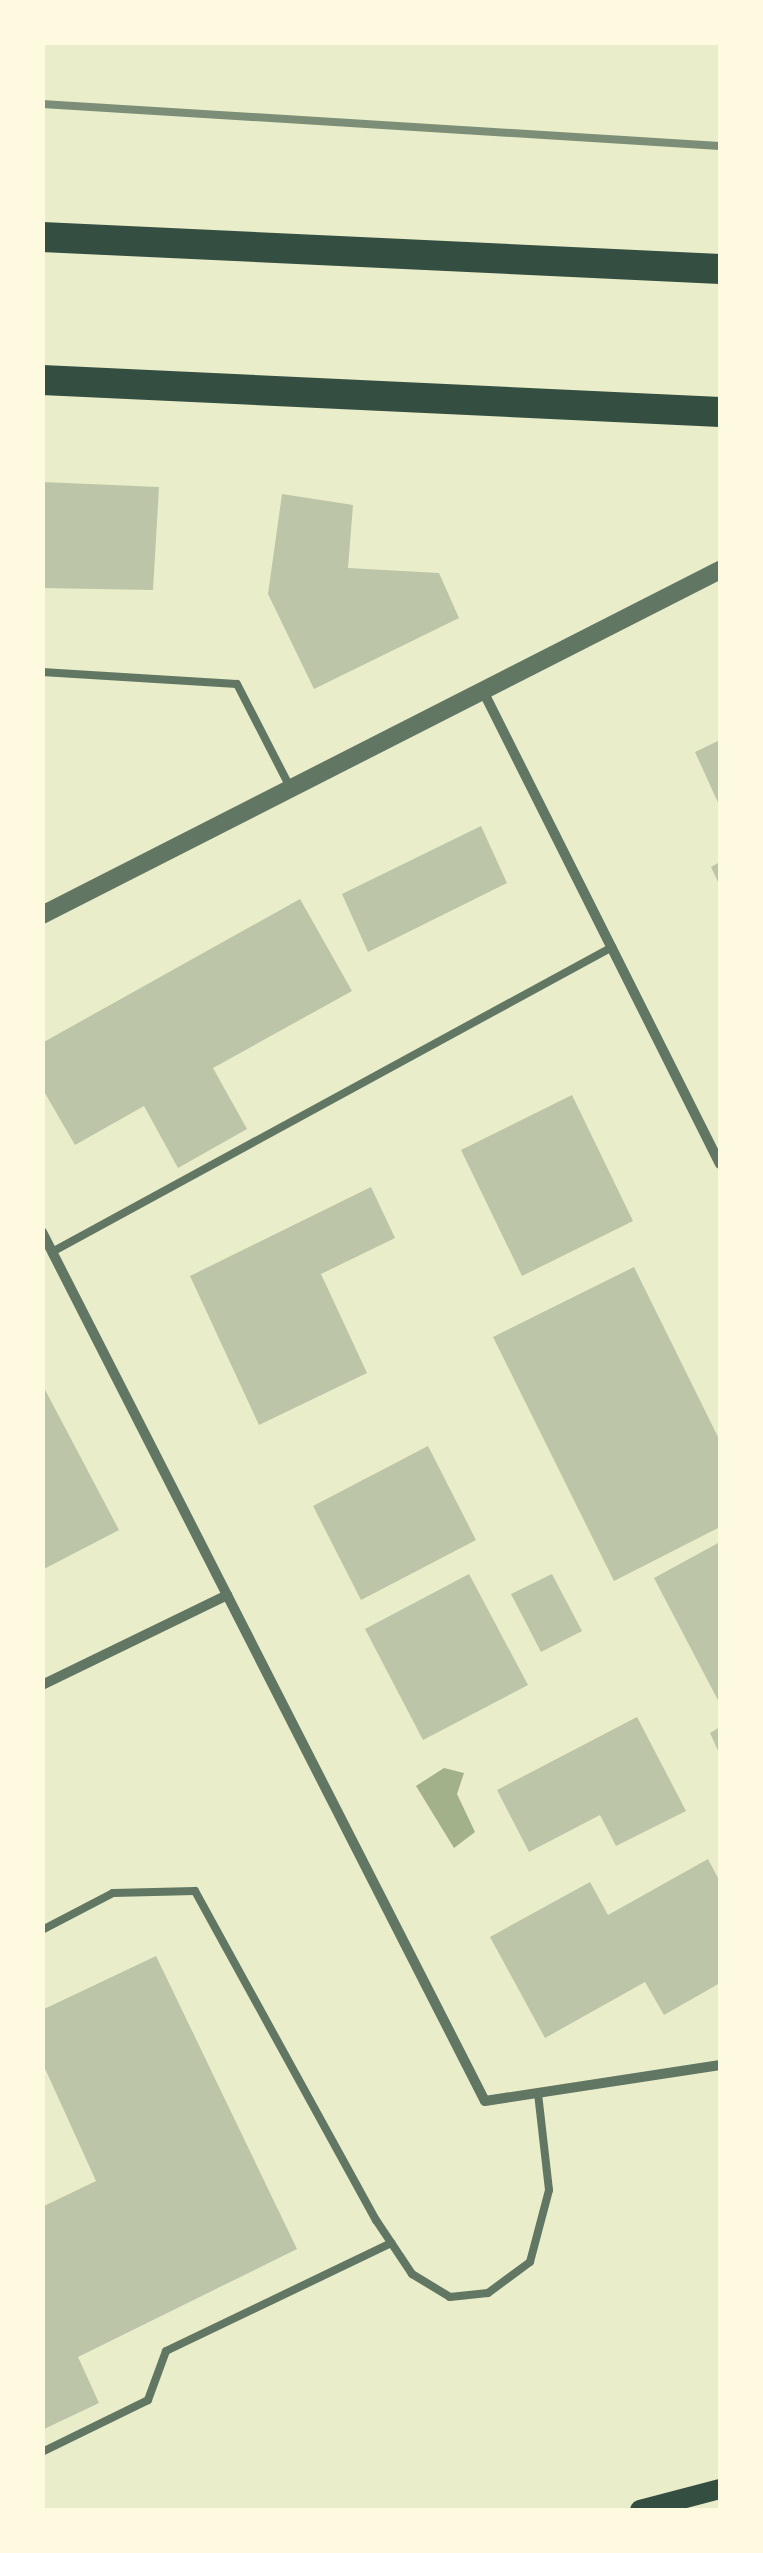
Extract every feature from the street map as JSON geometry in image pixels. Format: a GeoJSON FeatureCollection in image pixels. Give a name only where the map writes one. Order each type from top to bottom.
{"type":"FeatureCollection","features":[{"type":"Feature","properties":{"kind":"highway"},"geometry":{"type":"LineString","coordinates":[[42,237],[720,269]]}},
{"type":"Feature","properties":{"kind":"highway"},"geometry":{"type":"LineString","coordinates":[[42,380],[716,412]]}},
{"type":"Feature","properties":{"kind":"main road"},"geometry":{"type":"LineString","coordinates":[[640,2510],[720,2489]]}},
{"type":"Feature","properties":{"kind":"street"},"geometry":{"type":"LineString","coordinates":[[42,915],[720,570]]}},
{"type":"Feature","properties":{"kind":"street"},"geometry":{"type":"LineString","coordinates":[[484,691],[720,1164]]}},
{"type":"Feature","properties":{"kind":"street"},"geometry":{"type":"LineString","coordinates":[[42,1232],[485,2101],[720,2065]]}},
{"type":"Feature","properties":{"kind":"street"},"geometry":{"type":"LineString","coordinates":[[42,1685],[227,1595]]}},
{"type":"Feature","properties":{"kind":"lane"},"geometry":{"type":"LineString","coordinates":[[42,672],[236,684],[291,789]]}},
{"type":"Feature","properties":{"kind":"lane"},"geometry":{"type":"LineString","coordinates":[[52,1252],[110,1228],[268,1128],[612,947]]}},
{"type":"Feature","properties":{"kind":"lane"},"geometry":{"type":"LineString","coordinates":[[42,1930],[112,1893],[194,1890],[391,2243],[412,2274],[450,2297],[488,2293],[530,2262],[549,2190],[538,2093]]}},
{"type":"Feature","properties":{"kind":"lane"},"geometry":{"type":"LineString","coordinates":[[42,2452],[148,2400],[166,2351],[391,2243]]}},
{"type":"Feature","properties":{"kind":"shaded area"},"geometry":{"type":"Polygon","coordinates":[[[444,1768],[464,1773],[457,1794],[475,1832],[454,1848],[416,1786],[444,1768]]]}},
{"type":"Feature","properties":{"kind":"building"},"geometry":{"type":"Polygon","coordinates":[[[42,482],[159,487],[153,590],[42,588],[42,482]]]}},
{"type":"Feature","properties":{"kind":"building"},"geometry":{"type":"Polygon","coordinates":[[[282,494],[353,505],[348,568],[439,573],[459,618],[314,689],[268,594],[282,494]]]}},
{"type":"Feature","properties":{"kind":"building"},"geometry":{"type":"Polygon","coordinates":[[[720,740],[720,807],[695,752],[720,740]]]}},
{"type":"Feature","properties":{"kind":"building"},"geometry":{"type":"Polygon","coordinates":[[[481,826],[507,883],[368,952],[342,894],[481,826]]]}},
{"type":"Feature","properties":{"kind":"building"},"geometry":{"type":"Polygon","coordinates":[[[720,862],[720,886],[711,867],[720,862]]]}},
{"type":"Feature","properties":{"kind":"building"},"geometry":{"type":"Polygon","coordinates":[[[300,899],[352,991],[213,1068],[247,1129],[178,1168],[144,1106],[75,1145],[42,1088],[42,1043],[300,899]]]}},
{"type":"Feature","properties":{"kind":"building"},"geometry":{"type":"Polygon","coordinates":[[[572,1095],[633,1221],[522,1276],[461,1150],[572,1095]]]}},
{"type":"Feature","properties":{"kind":"building"},"geometry":{"type":"Polygon","coordinates":[[[371,1187],[395,1238],[321,1274],[367,1373],[259,1425],[190,1276],[371,1187]]]}},
{"type":"Feature","properties":{"kind":"building"},"geometry":{"type":"Polygon","coordinates":[[[634,1267],[720,1441],[720,1527],[614,1581],[493,1337],[634,1267]]]}},
{"type":"Feature","properties":{"kind":"building"},"geometry":{"type":"Polygon","coordinates":[[[42,1384],[119,1530],[42,1570],[42,1384]]]}},
{"type":"Feature","properties":{"kind":"building"},"geometry":{"type":"Polygon","coordinates":[[[428,1446],[476,1540],[361,1600],[313,1506],[428,1446]]]}},
{"type":"Feature","properties":{"kind":"building"},"geometry":{"type":"Polygon","coordinates":[[[720,1542],[720,1704],[654,1578],[720,1542]]]}},
{"type":"Feature","properties":{"kind":"building"},"geometry":{"type":"Polygon","coordinates":[[[469,1574],[528,1685],[423,1740],[365,1629],[469,1574]]]}},
{"type":"Feature","properties":{"kind":"building"},"geometry":{"type":"Polygon","coordinates":[[[552,1574],[582,1631],[541,1652],[511,1594],[552,1574]]]}},
{"type":"Feature","properties":{"kind":"building"},"geometry":{"type":"Polygon","coordinates":[[[637,1717],[686,1811],[616,1846],[600,1815],[529,1852],[497,1790],[637,1717]]]}},
{"type":"Feature","properties":{"kind":"building"},"geometry":{"type":"Polygon","coordinates":[[[720,1727],[720,1755],[710,1733],[720,1727]]]}},
{"type":"Feature","properties":{"kind":"building"},"geometry":{"type":"Polygon","coordinates":[[[708,1859],[720,1882],[720,1983],[664,2015],[645,1982],[545,2038],[490,1937],[590,1882],[608,1915],[708,1859]]]}},
{"type":"Feature","properties":{"kind":"building"},"geometry":{"type":"Polygon","coordinates":[[[156,1956],[297,2249],[78,2357],[99,2403],[42,2430],[42,2207],[96,2181],[42,2062],[42,2010],[156,1956]]]}},
{"type":"Feature","properties":{"kind":"railway"},"geometry":{"type":"LineString","coordinates":[[42,104],[720,146]]}}]}
